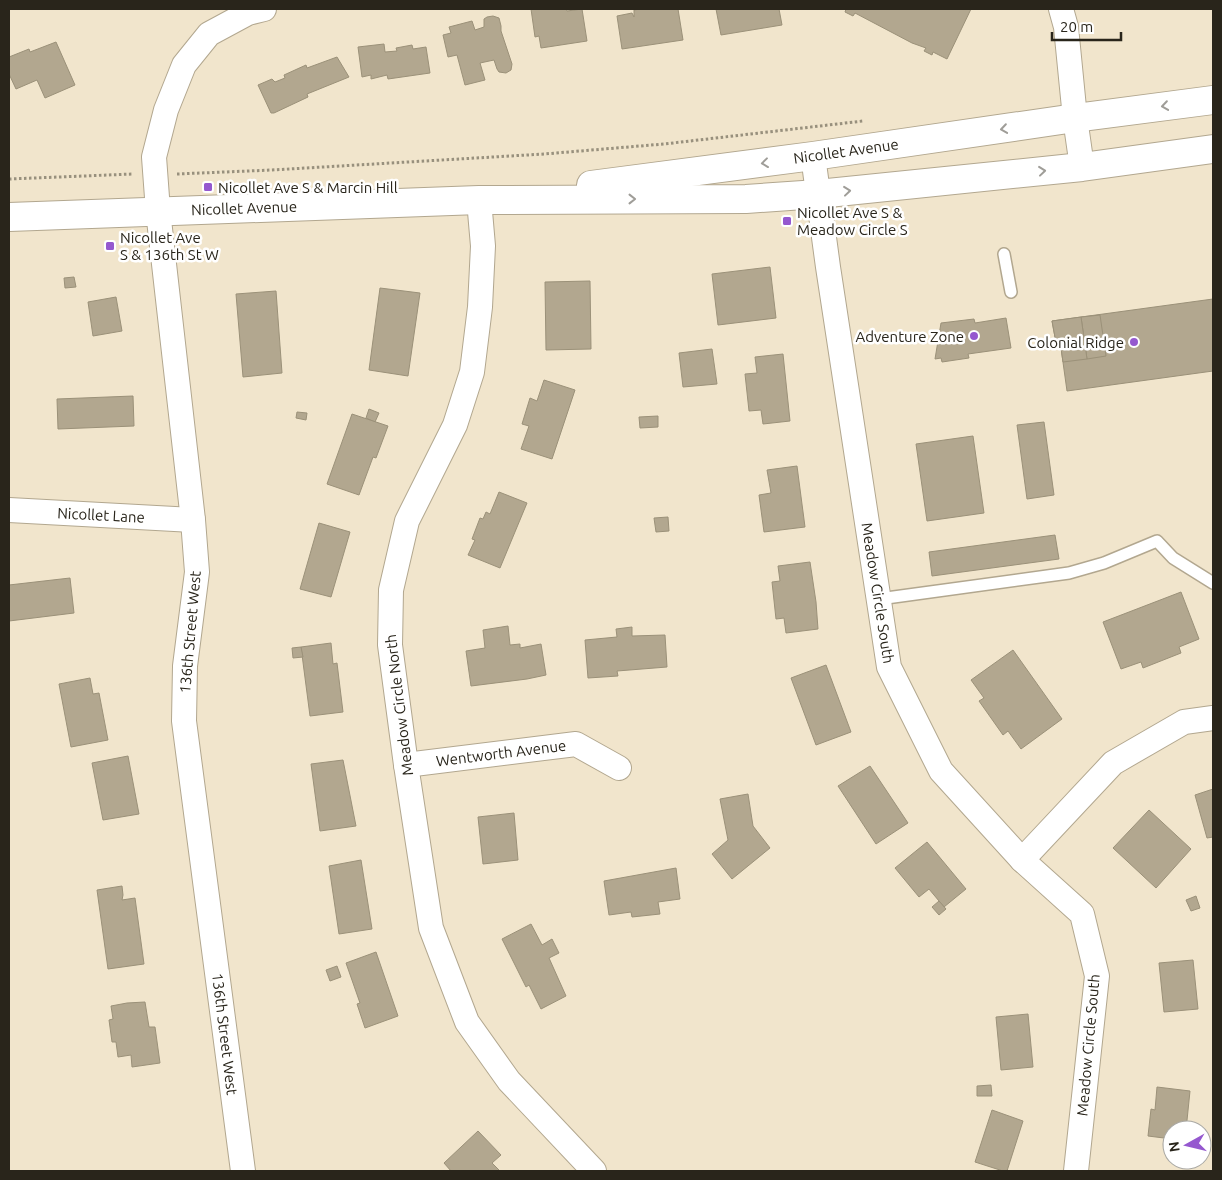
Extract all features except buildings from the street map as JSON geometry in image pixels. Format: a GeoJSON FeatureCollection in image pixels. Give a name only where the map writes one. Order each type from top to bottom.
{"type":"FeatureCollection","features":[{"type":"Feature","properties":{"kind":"main road","name":"Nicollet Avenue"},"geometry":{"type":"LineString","coordinates":[[478,200],[813,156],[1213,100]]}},
{"type":"Feature","properties":{"kind":"main road","name":"Nicollet Avenue"},"geometry":{"type":"LineString","coordinates":[[9,217],[478,200],[746,199],[818,194],[1082,167],[1213,149]]}},
{"type":"Feature","properties":{"kind":"street","name":"136th Street West"},"geometry":{"type":"LineString","coordinates":[[243,1171],[184,721],[184,666],[197,572],[193,520],[158,211],[154,157],[166,110],[184,65],[208,34],[248,13],[264,9]]}},
{"type":"Feature","properties":{"kind":"street"},"geometry":{"type":"LineString","coordinates":[[1061,9],[1066,27],[1082,167]]}},
{"type":"Feature","properties":{"kind":"street","name":"Meadow Circle South"},"geometry":{"type":"LineString","coordinates":[[813,156],[889,667],[940,771],[1022,860],[1082,914],[1096,976],[1076,1171]]}},
{"type":"Feature","properties":{"kind":"street","name":"Meadow Circle North"},"geometry":{"type":"LineString","coordinates":[[478,200],[483,246],[480,307],[472,372],[455,425],[407,520],[390,590],[390,645],[431,928],[467,1022],[509,1081],[594,1171]]}},
{"type":"Feature","properties":{"kind":"street","name":"Nicollet Lane"},"geometry":{"type":"LineString","coordinates":[[9,510],[193,520]]}},
{"type":"Feature","properties":{"kind":"street"},"geometry":{"type":"LineString","coordinates":[[1022,860],[1113,763],[1184,722],[1213,718]]}},
{"type":"Feature","properties":{"kind":"street","name":"Wentworth Avenue"},"geometry":{"type":"LineString","coordinates":[[406,765],[576,744],[620,768]]}},
{"type":"Feature","properties":{"kind":"lane"},"geometry":{"type":"LineString","coordinates":[[1004,254],[1011,292]]}},
{"type":"Feature","properties":{"kind":"lane"},"geometry":{"type":"LineString","coordinates":[[879,599],[1069,573],[1104,563],[1157,541],[1173,558],[1213,583]]}},
{"type":"Feature","properties":{"kind":"path"},"geometry":{"type":"LineString","coordinates":[[9,179],[281,170],[544,154],[673,143],[864,121]]}},
{"type":"Feature","properties":{"kind":"place","name":"Nicollet Ave S & Marcin Hill"},"geometry":{"type":"Point","coordinates":[208,187]}},
{"type":"Feature","properties":{"kind":"place","name":"Nicollet Ave S & Meadow Circle S"},"geometry":{"type":"Point","coordinates":[787,221]}},
{"type":"Feature","properties":{"kind":"place","name":"Nicollet Ave S & 136th St W"},"geometry":{"type":"Point","coordinates":[110,246]}},
{"type":"Feature","properties":{"kind":"place","name":"Adventure Zone"},"geometry":{"type":"Point","coordinates":[974,336]}},
{"type":"Feature","properties":{"kind":"place","name":"Colonial Ridge"},"geometry":{"type":"Point","coordinates":[1134,342]}}]}
